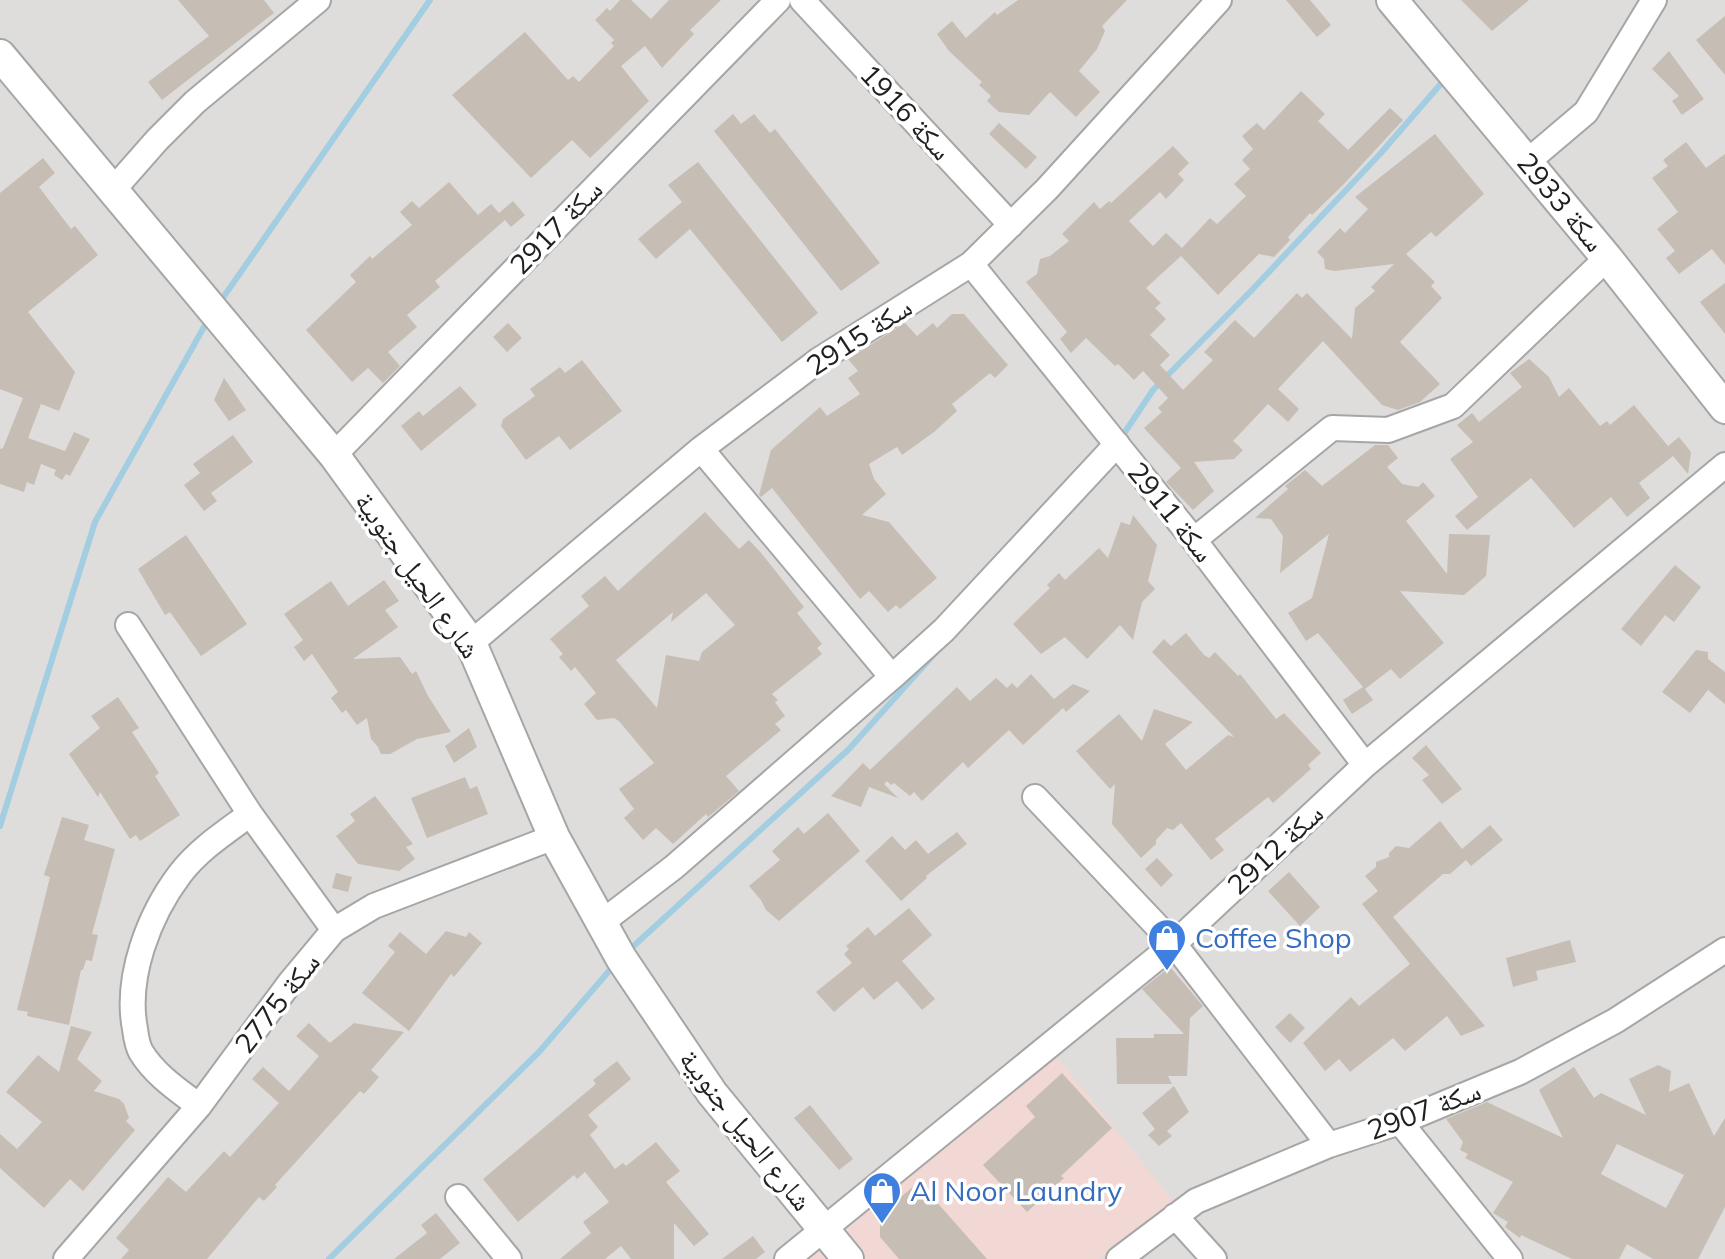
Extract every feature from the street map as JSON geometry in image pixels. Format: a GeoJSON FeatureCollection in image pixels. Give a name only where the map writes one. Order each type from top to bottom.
{"type":"FeatureCollection","features":[{"type":"Feature","properties":{"kind":"street"},"geometry":{"type":"LineString","coordinates":[[113,190],[195,102],[318,0]]}},
{"type":"Feature","properties":{"kind":"street","name":"سكة 2917"},"geometry":{"type":"LineString","coordinates":[[334,455],[778,0]]}},
{"type":"Feature","properties":{"kind":"street","name":"سكة 1916"},"geometry":{"type":"LineString","coordinates":[[802,0],[1011,225]]}},
{"type":"Feature","properties":{"kind":"street","name":"سكة 2915"},"geometry":{"type":"LineString","coordinates":[[471,643],[701,449],[819,360],[971,264],[1047,189],[1219,0]]}},
{"type":"Feature","properties":{"kind":"street","name":"سكة 2933"},"geometry":{"type":"LineString","coordinates":[[1392,0],[1607,258],[1725,408]]}},
{"type":"Feature","properties":{"kind":"street"},"geometry":{"type":"LineString","coordinates":[[1527,162],[1586,112],[1654,0]]}},
{"type":"Feature","properties":{"kind":"street","name":"شارع الحيل جنوبية"},"geometry":{"type":"LineString","coordinates":[[0,55],[334,455],[471,643],[554,837],[621,958],[712,1093],[848,1259]]}},
{"type":"Feature","properties":{"kind":"street"},"geometry":{"type":"LineString","coordinates":[[1194,540],[1332,428],[1388,430],[1453,406],[1607,258]]}},
{"type":"Feature","properties":{"kind":"street","name":"سكة 2911"},"geometry":{"type":"LineString","coordinates":[[971,264],[1194,540],[1365,765]]}},
{"type":"Feature","properties":{"kind":"street"},"geometry":{"type":"LineString","coordinates":[[601,923],[674,867],[944,630],[1117,444]]}},
{"type":"Feature","properties":{"kind":"street"},"geometry":{"type":"LineString","coordinates":[[701,449],[892,677]]}},
{"type":"Feature","properties":{"kind":"street","name":"سكة 2912"},"geometry":{"type":"LineString","coordinates":[[787,1259],[1174,944],[1365,765],[1725,465]]}},
{"type":"Feature","properties":{"kind":"street"},"geometry":{"type":"LineString","coordinates":[[128,625],[250,814],[334,930]]}},
{"type":"Feature","properties":{"kind":"street"},"geometry":{"type":"LineString","coordinates":[[1035,797],[1174,944],[1329,1145]]}},
{"type":"Feature","properties":{"kind":"street"},"geometry":{"type":"LineString","coordinates":[[199,1106],[154,1070],[138,1049],[132,1015],[135,974],[149,931],[180,874],[213,842],[250,814]]}},
{"type":"Feature","properties":{"kind":"street","name":"سكة 2775"},"geometry":{"type":"LineString","coordinates":[[66,1259],[199,1106],[289,984],[334,930],[374,906],[554,837]]}},
{"type":"Feature","properties":{"kind":"street","name":"سكة 2907"},"geometry":{"type":"LineString","coordinates":[[1119,1259],[1196,1201],[1329,1145],[1400,1122],[1520,1072],[1615,1021],[1725,950]]}},
{"type":"Feature","properties":{"kind":"street"},"geometry":{"type":"LineString","coordinates":[[1400,1122],[1510,1259]]}},
{"type":"Feature","properties":{"kind":"street"},"geometry":{"type":"LineString","coordinates":[[458,1197],[509,1259]]}},
{"type":"Feature","properties":{"kind":"street"},"geometry":{"type":"LineString","coordinates":[[1175,1216],[1214,1259]]}},
{"type":"Feature","properties":{"kind":"shaded area"},"geometry":{"type":"Polygon","coordinates":[[[0,0],[1725,0],[1725,1259],[0,1259],[0,0]]]}},
{"type":"Feature","properties":{"kind":"shaded area"},"geometry":{"type":"Polygon","coordinates":[[[1041,1037],[1174,1202],[1099,1259],[775,1259],[1041,1037]]]}},
{"type":"Feature","properties":{"kind":"building"},"geometry":{"type":"Polygon","coordinates":[[[178,0],[264,0],[274,13],[162,100],[148,82],[209,36],[178,0]]]}},
{"type":"Feature","properties":{"kind":"building"},"geometry":{"type":"Polygon","coordinates":[[[620,0],[631,0],[651,19],[669,0],[721,0],[690,30],[694,34],[662,68],[645,46],[621,66],[649,101],[590,158],[572,140],[531,178],[452,95],[525,32],[568,80],[573,76],[579,82],[614,46],[611,43],[614,40],[595,20],[620,0]]]}},
{"type":"Feature","properties":{"kind":"building"},"geometry":{"type":"Polygon","coordinates":[[[1018,0],[1127,0],[1102,26],[1105,31],[1097,49],[1079,71],[1100,92],[1076,117],[1050,92],[1029,115],[999,112],[987,101],[991,96],[979,85],[982,82],[949,51],[937,34],[952,21],[966,38],[995,12],[997,15],[1018,0]]]}},
{"type":"Feature","properties":{"kind":"building"},"geometry":{"type":"Polygon","coordinates":[[[1286,0],[1310,0],[1331,25],[1317,37],[1286,0]]]}},
{"type":"Feature","properties":{"kind":"building"},"geometry":{"type":"Polygon","coordinates":[[[1461,0],[1529,0],[1492,31],[1461,0]]]}},
{"type":"Feature","properties":{"kind":"building"},"geometry":{"type":"Polygon","coordinates":[[[1725,16],[1725,75],[1696,40],[1725,16]]]}},
{"type":"Feature","properties":{"kind":"building"},"geometry":{"type":"Polygon","coordinates":[[[1669,51],[1704,99],[1682,115],[1672,101],[1679,96],[1652,69],[1669,51]]]}},
{"type":"Feature","properties":{"kind":"building"},"geometry":{"type":"Polygon","coordinates":[[[1301,91],[1325,114],[1318,121],[1348,150],[1390,108],[1403,120],[1343,185],[1312,215],[1310,213],[1274,257],[1259,254],[1218,295],[1181,256],[1146,288],[1161,303],[1155,308],[1166,319],[1150,335],[1170,355],[1160,365],[1183,390],[1213,360],[1204,352],[1235,320],[1254,338],[1297,293],[1302,298],[1307,293],[1352,339],[1355,308],[1375,291],[1371,287],[1394,264],[1334,271],[1325,269],[1324,259],[1317,252],[1340,228],[1345,233],[1368,209],[1355,197],[1435,134],[1484,194],[1436,237],[1431,232],[1406,254],[1435,282],[1431,286],[1442,298],[1400,342],[1440,384],[1420,402],[1398,410],[1382,405],[1323,341],[1278,389],[1299,409],[1288,422],[1268,404],[1233,441],[1243,450],[1234,459],[1194,462],[1214,491],[1193,510],[1166,482],[1181,468],[1144,428],[1162,412],[1158,408],[1168,398],[1143,371],[1134,380],[1086,338],[1071,353],[1060,339],[1067,332],[1026,282],[1037,274],[1040,259],[1050,256],[1069,241],[1062,234],[1094,202],[1100,209],[1109,201],[1111,203],[1173,146],[1189,163],[1178,174],[1184,180],[1166,199],[1160,192],[1129,221],[1153,246],[1166,233],[1182,248],[1210,218],[1217,224],[1246,196],[1234,184],[1250,169],[1242,160],[1253,149],[1242,136],[1257,123],[1264,130],[1301,91]]]}},
{"type":"Feature","properties":{"kind":"building"},"geometry":{"type":"Polygon","coordinates":[[[733,114],[741,124],[754,114],[770,133],[775,129],[880,263],[841,291],[714,131],[733,114]]]}},
{"type":"Feature","properties":{"kind":"building"},"geometry":{"type":"Polygon","coordinates":[[[999,123],[1037,157],[1026,169],[989,134],[999,123]]]}},
{"type":"Feature","properties":{"kind":"building"},"geometry":{"type":"Polygon","coordinates":[[[1686,142],[1706,168],[1725,154],[1725,265],[1712,249],[1679,274],[1666,258],[1675,251],[1657,229],[1678,212],[1652,178],[1668,166],[1663,160],[1686,142]]]}},
{"type":"Feature","properties":{"kind":"building"},"geometry":{"type":"Polygon","coordinates":[[[43,158],[55,173],[39,187],[71,229],[75,226],[98,255],[28,312],[75,372],[59,411],[41,404],[28,438],[65,451],[74,432],[90,439],[70,476],[66,474],[62,480],[54,475],[56,470],[41,464],[34,485],[27,482],[24,492],[0,484],[0,449],[23,398],[0,389],[0,193],[43,158]]]}},
{"type":"Feature","properties":{"kind":"building"},"geometry":{"type":"Polygon","coordinates":[[[698,162],[818,313],[782,342],[690,229],[656,259],[638,239],[682,202],[668,185],[698,162]]]}},
{"type":"Feature","properties":{"kind":"building"},"geometry":{"type":"Polygon","coordinates":[[[449,182],[478,215],[491,204],[499,213],[513,201],[525,215],[511,227],[505,220],[435,281],[440,287],[407,315],[417,327],[388,352],[400,366],[383,383],[368,368],[352,382],[306,330],[356,282],[350,275],[412,225],[400,212],[412,201],[419,208],[449,182]]]}},
{"type":"Feature","properties":{"kind":"building"},"geometry":{"type":"Polygon","coordinates":[[[1725,283],[1725,334],[1700,302],[1725,283]]]}},
{"type":"Feature","properties":{"kind":"building"},"geometry":{"type":"Polygon","coordinates":[[[952,314],[964,314],[1008,365],[995,378],[990,373],[952,404],[957,411],[902,455],[897,447],[869,464],[874,479],[886,494],[862,515],[889,522],[937,578],[900,609],[896,605],[888,612],[869,591],[860,599],[772,488],[761,497],[759,495],[771,450],[820,407],[827,416],[860,394],[848,378],[858,371],[848,359],[905,323],[917,336],[933,323],[937,328],[952,314]]]}},
{"type":"Feature","properties":{"kind":"building"},"geometry":{"type":"Polygon","coordinates":[[[508,323],[522,338],[507,352],[493,337],[508,323]]]}},
{"type":"Feature","properties":{"kind":"building"},"geometry":{"type":"Polygon","coordinates":[[[1529,359],[1549,377],[1559,397],[1569,388],[1600,426],[1607,421],[1610,425],[1634,405],[1668,446],[1679,437],[1691,452],[1688,474],[1673,456],[1639,483],[1650,498],[1627,517],[1611,497],[1574,528],[1531,478],[1467,530],[1455,516],[1478,497],[1450,459],[1473,442],[1457,425],[1472,413],[1479,422],[1522,387],[1510,373],[1529,359]]]}},
{"type":"Feature","properties":{"kind":"building"},"geometry":{"type":"Polygon","coordinates":[[[582,360],[622,411],[570,450],[559,436],[526,460],[501,426],[503,419],[535,396],[530,389],[560,367],[565,373],[582,360]]]}},
{"type":"Feature","properties":{"kind":"building"},"geometry":{"type":"Polygon","coordinates":[[[224,378],[246,410],[229,421],[214,400],[224,378]]]}},
{"type":"Feature","properties":{"kind":"building"},"geometry":{"type":"Polygon","coordinates":[[[460,386],[477,405],[421,451],[401,426],[419,411],[423,416],[460,386]]]}},
{"type":"Feature","properties":{"kind":"building"},"geometry":{"type":"Polygon","coordinates":[[[233,435],[253,462],[211,493],[217,501],[204,511],[184,485],[200,473],[193,464],[233,435]]]}},
{"type":"Feature","properties":{"kind":"building"},"geometry":{"type":"Polygon","coordinates":[[[1375,445],[1388,445],[1398,458],[1387,467],[1402,484],[1418,487],[1423,482],[1435,496],[1406,521],[1447,574],[1449,534],[1490,535],[1486,576],[1464,595],[1400,591],[1444,643],[1400,679],[1391,669],[1365,689],[1373,700],[1352,714],[1343,700],[1363,687],[1318,633],[1306,641],[1288,613],[1312,598],[1329,534],[1280,573],[1283,536],[1271,519],[1255,518],[1305,470],[1322,486],[1375,445]]]}},
{"type":"Feature","properties":{"kind":"building"},"geometry":{"type":"Polygon","coordinates":[[[705,512],[739,549],[749,540],[762,554],[804,607],[797,613],[822,644],[817,648],[822,654],[772,694],[785,716],[775,724],[781,730],[726,776],[739,791],[708,817],[706,814],[673,844],[656,828],[643,840],[624,818],[634,809],[619,789],[654,763],[619,721],[614,718],[597,720],[584,704],[596,693],[575,667],[571,671],[559,657],[563,654],[550,639],[589,606],[581,596],[605,576],[618,591],[705,512]],[[706,593],[671,622],[673,612],[616,660],[657,708],[666,655],[699,661],[702,652],[735,625],[706,593]]]}},
{"type":"Feature","properties":{"kind":"building"},"geometry":{"type":"Polygon","coordinates":[[[1133,515],[1157,545],[1148,581],[1155,589],[1142,602],[1133,640],[1120,625],[1087,659],[1065,637],[1041,654],[1013,624],[1050,588],[1047,585],[1059,573],[1065,580],[1099,548],[1108,558],[1121,522],[1130,525],[1133,515]]]}},
{"type":"Feature","properties":{"kind":"building"},"geometry":{"type":"Polygon","coordinates":[[[186,535],[247,624],[201,656],[170,612],[165,615],[138,569],[186,535]]]}},
{"type":"Feature","properties":{"kind":"building"},"geometry":{"type":"Polygon","coordinates":[[[1675,565],[1701,587],[1674,622],[1665,615],[1641,646],[1621,629],[1675,565]]]}},
{"type":"Feature","properties":{"kind":"building"},"geometry":{"type":"Polygon","coordinates":[[[384,580],[399,601],[385,610],[398,627],[353,659],[400,657],[412,674],[416,671],[451,732],[417,739],[390,754],[381,754],[371,739],[367,718],[357,725],[346,710],[342,713],[331,698],[338,692],[312,654],[304,661],[294,647],[303,640],[284,614],[331,581],[348,606],[384,580]]]}},
{"type":"Feature","properties":{"kind":"building"},"geometry":{"type":"Polygon","coordinates":[[[1186,633],[1204,655],[1209,658],[1215,652],[1238,676],[1240,674],[1276,719],[1284,713],[1321,753],[1308,765],[1311,769],[1273,803],[1268,797],[1215,839],[1224,850],[1211,860],[1181,823],[1173,830],[1167,828],[1141,858],[1112,824],[1115,784],[1110,789],[1076,751],[1119,714],[1142,741],[1154,709],[1193,722],[1165,744],[1186,770],[1228,735],[1234,737],[1152,652],[1164,639],[1171,646],[1186,633]]]}},
{"type":"Feature","properties":{"kind":"building"},"geometry":{"type":"Polygon","coordinates":[[[1696,650],[1708,652],[1708,659],[1725,672],[1725,704],[1708,690],[1690,713],[1662,692],[1696,650]]]}},
{"type":"Feature","properties":{"kind":"building"},"geometry":{"type":"Polygon","coordinates":[[[1031,674],[1054,699],[1073,684],[1090,691],[1066,712],[1063,708],[1023,745],[1009,730],[968,768],[963,762],[922,801],[914,792],[910,796],[887,781],[884,784],[898,798],[869,787],[861,807],[831,796],[863,763],[870,770],[957,687],[970,701],[996,678],[1007,688],[1012,683],[1017,688],[1031,674]]]}},
{"type":"Feature","properties":{"kind":"building"},"geometry":{"type":"Polygon","coordinates":[[[118,697],[139,728],[132,732],[159,773],[155,776],[180,815],[140,841],[136,835],[130,839],[100,792],[98,797],[69,754],[100,728],[91,716],[118,697]]]}},
{"type":"Feature","properties":{"kind":"building"},"geometry":{"type":"Polygon","coordinates":[[[469,728],[477,747],[454,763],[445,746],[469,728]]]}},
{"type":"Feature","properties":{"kind":"building"},"geometry":{"type":"Polygon","coordinates":[[[1426,745],[1462,789],[1442,804],[1422,780],[1429,775],[1412,758],[1426,745]]]}},
{"type":"Feature","properties":{"kind":"building"},"geometry":{"type":"Polygon","coordinates":[[[465,777],[470,789],[477,786],[488,814],[427,838],[411,798],[465,777]]]}},
{"type":"Feature","properties":{"kind":"building"},"geometry":{"type":"Polygon","coordinates":[[[375,796],[413,844],[406,847],[415,859],[399,871],[358,864],[336,836],[355,821],[350,814],[375,796]]]}},
{"type":"Feature","properties":{"kind":"building"},"geometry":{"type":"Polygon","coordinates":[[[828,813],[860,851],[779,921],[766,910],[749,886],[780,860],[772,851],[798,827],[804,834],[828,813]]]}},
{"type":"Feature","properties":{"kind":"building"},"geometry":{"type":"Polygon","coordinates":[[[62,817],[89,825],[84,840],[115,849],[92,934],[98,935],[92,961],[86,960],[81,970],[69,1025],[27,1016],[28,1012],[17,1010],[50,877],[44,875],[62,817]]]}},
{"type":"Feature","properties":{"kind":"building"},"geometry":{"type":"Polygon","coordinates":[[[1440,821],[1462,849],[1490,825],[1503,840],[1471,866],[1466,860],[1450,874],[1443,874],[1393,917],[1485,1026],[1461,1036],[1447,1016],[1405,1051],[1393,1038],[1350,1072],[1339,1059],[1325,1071],[1303,1043],[1351,997],[1359,1006],[1410,964],[1362,904],[1378,891],[1365,876],[1376,867],[1376,862],[1389,857],[1396,846],[1409,848],[1440,821]]]}},
{"type":"Feature","properties":{"kind":"building"},"geometry":{"type":"Polygon","coordinates":[[[957,832],[967,844],[926,876],[901,901],[865,861],[892,836],[905,850],[916,840],[928,854],[957,832]]]}},
{"type":"Feature","properties":{"kind":"building"},"geometry":{"type":"Polygon","coordinates":[[[1157,858],[1173,875],[1161,887],[1145,869],[1157,858]]]}},
{"type":"Feature","properties":{"kind":"building"},"geometry":{"type":"Polygon","coordinates":[[[1289,872],[1320,907],[1300,926],[1268,891],[1289,872]]]}},
{"type":"Feature","properties":{"kind":"building"},"geometry":{"type":"Polygon","coordinates":[[[336,873],[352,877],[348,892],[332,888],[336,873]]]}},
{"type":"Feature","properties":{"kind":"building"},"geometry":{"type":"Polygon","coordinates":[[[909,908],[932,935],[902,961],[935,999],[922,1010],[897,981],[874,1000],[863,987],[834,1012],[816,992],[852,963],[844,954],[849,949],[846,946],[868,927],[875,936],[909,908]]]}},
{"type":"Feature","properties":{"kind":"building"},"geometry":{"type":"Polygon","coordinates":[[[446,931],[466,937],[469,932],[482,943],[454,977],[451,974],[409,1031],[362,993],[395,952],[388,946],[400,932],[426,954],[446,931]]]}},
{"type":"Feature","properties":{"kind":"building"},"geometry":{"type":"Polygon","coordinates":[[[1570,940],[1576,962],[1536,971],[1538,980],[1513,987],[1506,958],[1570,940]]]}},
{"type":"Feature","properties":{"kind":"building"},"geometry":{"type":"Polygon","coordinates":[[[1170,967],[1203,1006],[1190,1018],[1187,1076],[1168,1076],[1172,1084],[1117,1084],[1116,1038],[1184,1034],[1142,989],[1170,967]]]}},
{"type":"Feature","properties":{"kind":"building"},"geometry":{"type":"Polygon","coordinates":[[[1290,1013],[1305,1028],[1290,1043],[1275,1027],[1290,1013]]]}},
{"type":"Feature","properties":{"kind":"building"},"geometry":{"type":"Polygon","coordinates":[[[309,1023],[330,1043],[354,1023],[404,1032],[371,1070],[379,1077],[364,1094],[360,1091],[264,1201],[259,1197],[207,1259],[121,1259],[129,1250],[116,1238],[168,1177],[186,1192],[224,1151],[230,1157],[279,1103],[252,1079],[263,1067],[289,1091],[319,1056],[296,1036],[309,1023]]]}},
{"type":"Feature","properties":{"kind":"building"},"geometry":{"type":"Polygon","coordinates":[[[71,1026],[92,1032],[77,1059],[102,1081],[94,1091],[119,1099],[124,1104],[129,1118],[126,1121],[135,1130],[83,1191],[70,1179],[44,1208],[0,1168],[0,1134],[17,1149],[42,1122],[6,1092],[38,1055],[59,1072],[71,1026]]]}},
{"type":"Feature","properties":{"kind":"building"},"geometry":{"type":"Polygon","coordinates":[[[617,1061],[631,1079],[588,1115],[598,1127],[590,1135],[615,1169],[623,1163],[626,1166],[656,1142],[680,1171],[666,1182],[709,1234],[694,1246],[674,1223],[674,1259],[631,1259],[621,1246],[605,1259],[560,1259],[591,1233],[583,1222],[609,1202],[585,1172],[577,1179],[574,1175],[518,1222],[483,1179],[596,1084],[593,1080],[617,1061]]]}},
{"type":"Feature","properties":{"kind":"building"},"geometry":{"type":"Polygon","coordinates":[[[1658,1065],[1671,1071],[1669,1092],[1689,1083],[1714,1136],[1725,1118],[1725,1207],[1698,1259],[1653,1259],[1627,1244],[1619,1259],[1572,1259],[1521,1235],[1520,1238],[1505,1227],[1508,1222],[1493,1213],[1513,1182],[1465,1158],[1468,1154],[1460,1150],[1463,1142],[1446,1119],[1487,1102],[1563,1138],[1539,1090],[1574,1067],[1594,1098],[1601,1093],[1646,1115],[1629,1079],[1658,1065]],[[1617,1144],[1601,1174],[1666,1208],[1684,1175],[1617,1144]]]}},
{"type":"Feature","properties":{"kind":"building"},"geometry":{"type":"Polygon","coordinates":[[[1062,1073],[1112,1128],[1027,1212],[983,1165],[1035,1117],[1026,1106],[1062,1073]]]}},
{"type":"Feature","properties":{"kind":"building"},"geometry":{"type":"Polygon","coordinates":[[[1174,1086],[1189,1112],[1167,1131],[1172,1136],[1159,1146],[1148,1135],[1155,1129],[1142,1113],[1174,1086]]]}},
{"type":"Feature","properties":{"kind":"building"},"geometry":{"type":"Polygon","coordinates":[[[810,1105],[853,1159],[839,1170],[794,1118],[810,1105]]]}},
{"type":"Feature","properties":{"kind":"building"},"geometry":{"type":"Polygon","coordinates":[[[919,1182],[987,1259],[899,1259],[880,1237],[880,1214],[919,1182]]]}},
{"type":"Feature","properties":{"kind":"building"},"geometry":{"type":"Polygon","coordinates":[[[436,1213],[460,1243],[440,1259],[394,1259],[427,1233],[421,1225],[436,1213]]]}},
{"type":"Feature","properties":{"kind":"building"},"geometry":{"type":"Polygon","coordinates":[[[753,1236],[765,1252],[756,1259],[722,1259],[753,1236]]]}},
{"type":"Feature","properties":{"kind":"waterway"},"geometry":{"type":"LineString","coordinates":[[220,302],[430,0]]}},
{"type":"Feature","properties":{"kind":"waterway"},"geometry":{"type":"LineString","coordinates":[[1121,438],[1153,390],[1380,154],[1445,79]]}},
{"type":"Feature","properties":{"kind":"waterway"},"geometry":{"type":"LineString","coordinates":[[0,826],[95,522],[209,318]]}},
{"type":"Feature","properties":{"kind":"waterway"},"geometry":{"type":"LineString","coordinates":[[627,952],[849,749],[937,651]]}},
{"type":"Feature","properties":{"kind":"waterway"},"geometry":{"type":"LineString","coordinates":[[329,1259],[539,1052],[616,963]]}},
{"type":"Feature","properties":{"kind":"place","name":"Coffee Shop"},"geometry":{"type":"Point","coordinates":[1167,972]}},
{"type":"Feature","properties":{"kind":"place","name":"Al Noor Laundry"},"geometry":{"type":"Point","coordinates":[882,1225]}}]}
